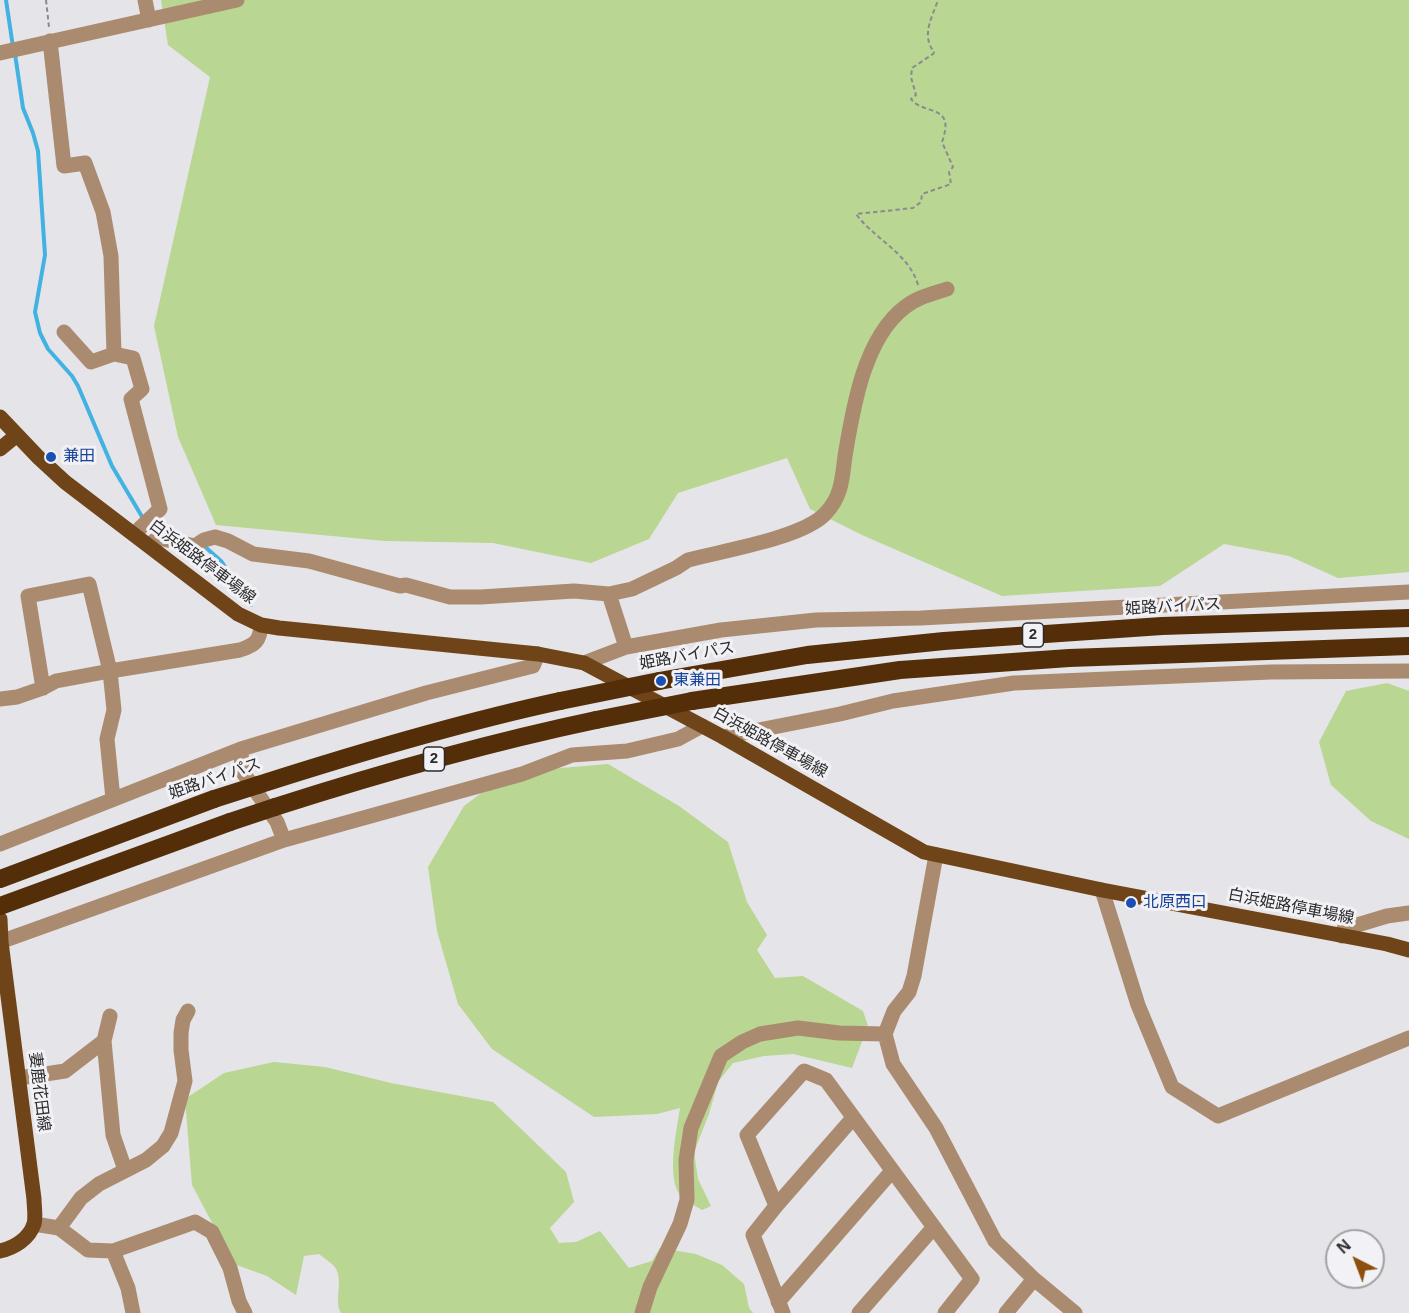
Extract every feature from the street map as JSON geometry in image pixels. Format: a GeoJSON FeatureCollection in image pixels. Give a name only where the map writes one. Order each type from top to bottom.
{"type":"FeatureCollection","features":[{"type":"Feature","properties":{"kind":"highway","name":"姫路バイパス"},"geometry":{"type":"LineString","coordinates":[[8,876],[214,799],[340,759],[496,715],[660,681],[807,655],[944,641],[1162,626],[1409,618]]}},
{"type":"Feature","properties":{"kind":"highway","name":"2"},"geometry":{"type":"LineString","coordinates":[[0,906],[230,822],[352,782],[516,737],[692,701],[911,669],[1069,658],[1409,646]]}},
{"type":"Feature","properties":{"kind":"main road","name":"白浜姫路停車場線"},"geometry":{"type":"LineString","coordinates":[[0,417],[65,482],[142,526],[149,545],[238,614],[261,625],[538,654],[584,663],[723,737],[924,852],[1102,890],[1409,950]]}},
{"type":"Feature","properties":{"kind":"main road"},"geometry":{"type":"LineString","coordinates":[[0,449],[17,435]]}},
{"type":"Feature","properties":{"kind":"main road","name":"妻鹿花田線"},"geometry":{"type":"LineString","coordinates":[[0,920],[0,942],[34,1198],[34,1224]]}},
{"type":"Feature","properties":{"kind":"main road"},"geometry":{"type":"LineString","coordinates":[[0,1251],[13,1248],[34,1224]]}},
{"type":"Feature","properties":{"kind":"street"},"geometry":{"type":"LineString","coordinates":[[145,0],[149,20]]}},
{"type":"Feature","properties":{"kind":"street"},"geometry":{"type":"LineString","coordinates":[[0,53],[237,0]]}},
{"type":"Feature","properties":{"kind":"street"},"geometry":{"type":"LineString","coordinates":[[50,41],[64,166],[85,163],[103,212],[111,256],[114,354]]}},
{"type":"Feature","properties":{"kind":"street"},"geometry":{"type":"LineString","coordinates":[[149,545],[158,538],[199,543],[216,537],[253,554],[309,561],[450,597],[574,591],[609,594],[632,589],[688,560],[784,536],[824,516],[838,497],[862,375],[881,335],[894,316],[906,305],[921,297],[947,289]]}},
{"type":"Feature","properties":{"kind":"street"},"geometry":{"type":"LineString","coordinates":[[64,332],[92,362],[114,354],[133,358],[142,389],[131,399],[160,509],[142,526]]}},
{"type":"Feature","properties":{"kind":"street"},"geometry":{"type":"LineString","coordinates":[[43,688],[28,596],[89,584],[110,671],[114,710],[107,739],[113,799]]}},
{"type":"Feature","properties":{"kind":"street"},"geometry":{"type":"LineString","coordinates":[[584,663],[626,647],[721,630],[816,620],[921,618],[1409,592]]}},
{"type":"Feature","properties":{"kind":"street"},"geometry":{"type":"LineString","coordinates":[[609,594],[626,647]]}},
{"type":"Feature","properties":{"kind":"street"},"geometry":{"type":"LineString","coordinates":[[0,699],[16,697],[56,681],[240,650],[254,645],[260,637],[261,625]]}},
{"type":"Feature","properties":{"kind":"street"},"geometry":{"type":"LineString","coordinates":[[0,844],[241,749],[426,693],[533,666],[538,654]]}},
{"type":"Feature","properties":{"kind":"street"},"geometry":{"type":"LineString","coordinates":[[723,737],[893,701],[1014,683],[1271,672],[1409,671]]}},
{"type":"Feature","properties":{"kind":"street"},"geometry":{"type":"LineString","coordinates":[[0,942],[284,840],[522,774],[572,755],[627,751],[678,739],[702,726]]}},
{"type":"Feature","properties":{"kind":"street"},"geometry":{"type":"LineString","coordinates":[[241,749],[242,771],[277,822],[284,840]]}},
{"type":"Feature","properties":{"kind":"street"},"geometry":{"type":"LineString","coordinates":[[936,855],[914,976],[909,992],[894,1011],[885,1034],[893,1064],[936,1128],[995,1241],[1034,1279],[1075,1313]]}},
{"type":"Feature","properties":{"kind":"street"},"geometry":{"type":"LineString","coordinates":[[1102,890],[1138,1005],[1172,1087],[1218,1116],[1409,1038]]}},
{"type":"Feature","properties":{"kind":"street"},"geometry":{"type":"LineString","coordinates":[[1342,936],[1344,929],[1388,916],[1409,913]]}},
{"type":"Feature","properties":{"kind":"street"},"geometry":{"type":"LineString","coordinates":[[58,1228],[81,1198],[99,1184],[146,1160],[163,1146],[171,1133],[185,1081],[180,1050],[183,1020],[188,1011]]}},
{"type":"Feature","properties":{"kind":"street"},"geometry":{"type":"LineString","coordinates":[[110,1016],[104,1041],[113,1135],[123,1164]]}},
{"type":"Feature","properties":{"kind":"street"},"geometry":{"type":"LineString","coordinates":[[642,1313],[650,1287],[680,1224],[687,1200],[686,1160],[691,1128],[721,1056],[742,1042],[760,1035],[798,1029],[885,1034]]}},
{"type":"Feature","properties":{"kind":"street"},"geometry":{"type":"LineString","coordinates":[[19,1078],[65,1071],[104,1041]]}},
{"type":"Feature","properties":{"kind":"street"},"geometry":{"type":"LineString","coordinates":[[776,1206],[747,1135],[804,1071],[826,1080],[972,1279],[945,1313]]}},
{"type":"Feature","properties":{"kind":"street"},"geometry":{"type":"LineString","coordinates":[[781,1308],[753,1235],[853,1118]]}},
{"type":"Feature","properties":{"kind":"street"},"geometry":{"type":"LineString","coordinates":[[781,1308],[892,1171]]}},
{"type":"Feature","properties":{"kind":"street"},"geometry":{"type":"LineString","coordinates":[[34,1224],[58,1228],[88,1250],[113,1251],[195,1222],[212,1232],[230,1268],[239,1301],[245,1313]]}},
{"type":"Feature","properties":{"kind":"street"},"geometry":{"type":"LineString","coordinates":[[859,1313],[934,1227]]}},
{"type":"Feature","properties":{"kind":"street"},"geometry":{"type":"LineString","coordinates":[[113,1251],[128,1288],[134,1313]]}},
{"type":"Feature","properties":{"kind":"street"},"geometry":{"type":"LineString","coordinates":[[1006,1313],[1034,1279]]}},
{"type":"Feature","properties":{"kind":"path"},"geometry":{"type":"LineString","coordinates":[[46,0],[50,41]]}},
{"type":"Feature","properties":{"kind":"path"},"geometry":{"type":"LineString","coordinates":[[921,297],[916,278],[893,247],[866,227],[856,214],[913,208],[921,202],[922,195],[951,184],[949,172],[952,167],[942,142],[946,130],[942,118],[938,112],[915,104],[911,99],[916,95],[911,77],[912,68],[933,54],[926,35],[938,0]]}},
{"type":"Feature","properties":{"kind":"green space"},"geometry":{"type":"Polygon","coordinates":[[[161,0],[1409,0],[1409,572],[1338,578],[1289,556],[1224,544],[1160,586],[1002,596],[862,535],[810,509],[787,458],[678,493],[649,539],[591,563],[493,543],[385,541],[216,525],[178,437],[154,326],[210,77],[168,45],[161,0]]]}},
{"type":"Feature","properties":{"kind":"green space"},"geometry":{"type":"Polygon","coordinates":[[[1387,683],[1409,691],[1409,839],[1371,821],[1331,785],[1319,742],[1346,691],[1387,683]]]}},
{"type":"Feature","properties":{"kind":"green space"},"geometry":{"type":"Polygon","coordinates":[[[608,764],[679,806],[728,842],[747,902],[767,935],[757,950],[775,978],[803,976],[863,1011],[868,1026],[852,1068],[793,1054],[764,1056],[733,1063],[718,1082],[709,1114],[694,1152],[698,1179],[711,1206],[702,1210],[682,1197],[674,1179],[675,1141],[680,1108],[657,1114],[594,1117],[492,1049],[458,1004],[437,931],[428,867],[464,806],[484,791],[538,770],[608,764]]]}},
{"type":"Feature","properties":{"kind":"green space"},"geometry":{"type":"Polygon","coordinates":[[[274,1062],[325,1067],[391,1083],[493,1102],[566,1172],[574,1202],[550,1228],[559,1243],[576,1242],[600,1231],[629,1268],[652,1261],[660,1248],[696,1254],[722,1265],[744,1284],[749,1308],[753,1313],[341,1313],[338,1302],[339,1277],[337,1271],[319,1254],[304,1256],[296,1295],[267,1276],[234,1264],[192,1185],[185,1099],[224,1073],[274,1062]]]}},
{"type":"Feature","properties":{"kind":"waterway"},"geometry":{"type":"LineString","coordinates":[[6,0],[13,47]]}},
{"type":"Feature","properties":{"kind":"waterway"},"geometry":{"type":"LineString","coordinates":[[15,54],[23,108],[38,151],[45,255],[35,312],[40,333],[48,349],[78,386],[112,466],[144,520]]}},
{"type":"Feature","properties":{"kind":"waterway"},"geometry":{"type":"LineString","coordinates":[[203,545],[221,561],[251,605]]}},
{"type":"Feature","properties":{"kind":"place","name":"兼田"},"geometry":{"type":"Point","coordinates":[51,457]}},
{"type":"Feature","properties":{"kind":"place","name":"東兼田"},"geometry":{"type":"Point","coordinates":[661,681]}},
{"type":"Feature","properties":{"kind":"place","name":"北原西口"},"geometry":{"type":"Point","coordinates":[1131,903]}}]}
